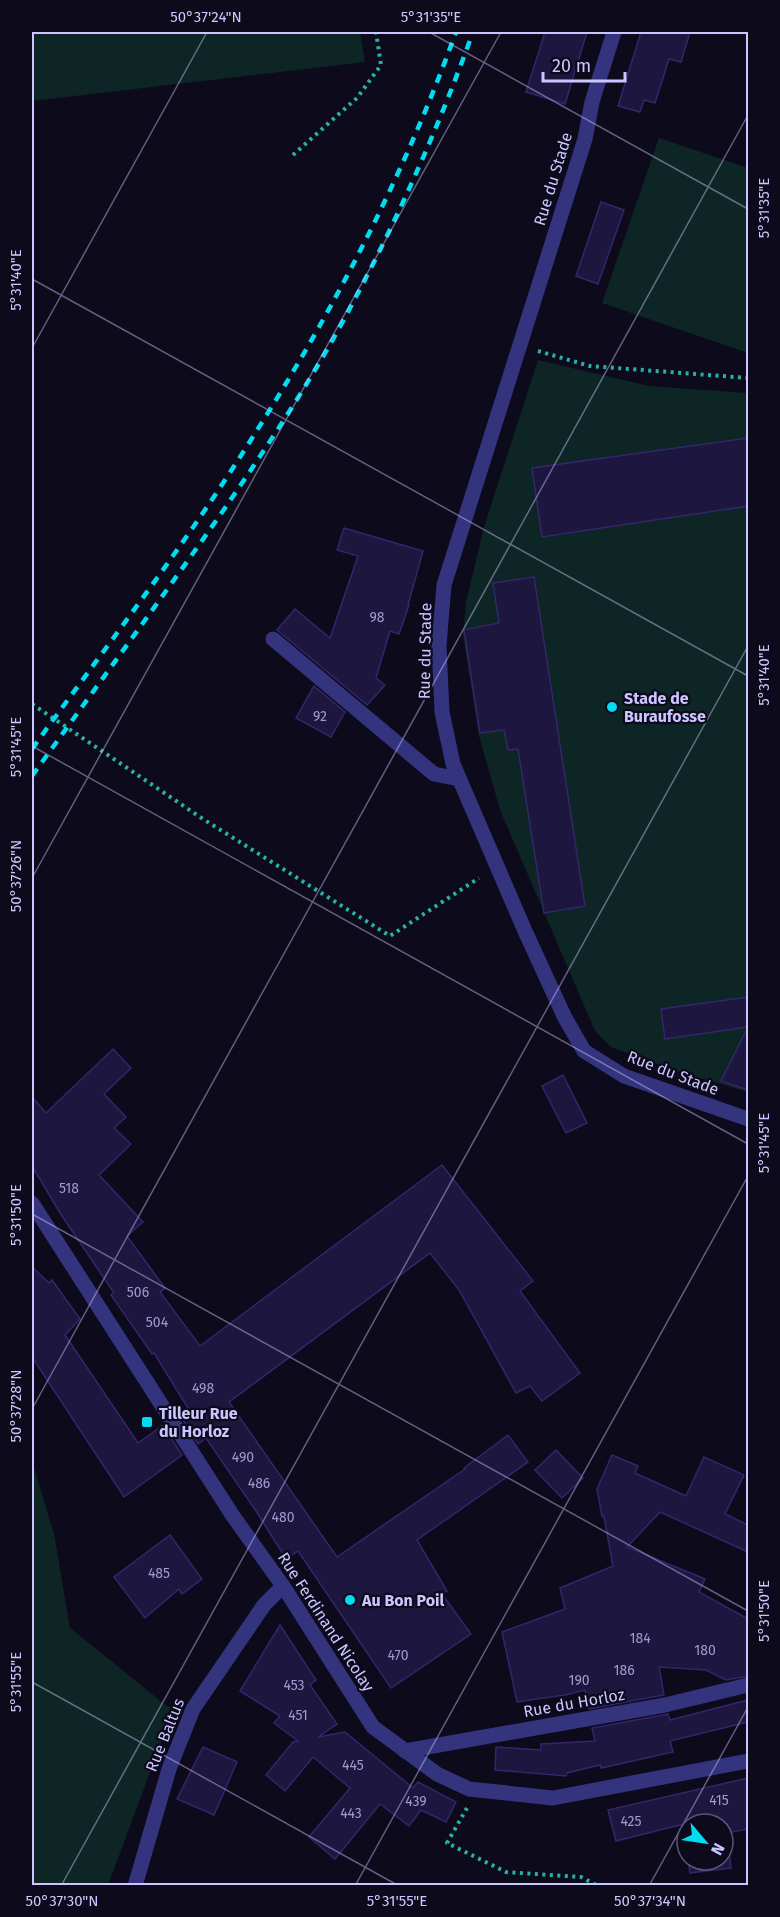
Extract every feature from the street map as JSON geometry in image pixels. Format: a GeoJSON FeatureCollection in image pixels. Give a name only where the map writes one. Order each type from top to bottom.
{"type":"FeatureCollection","features":[{"type":"Feature","properties":{"kind":"street","name":"Rue du Stade"},"geometry":{"type":"LineString","coordinates":[[614,32],[592,102],[585,139],[444,585],[439,646],[442,712],[453,764],[459,779],[564,1016],[584,1051],[624,1076],[748,1119]]}},
{"type":"Feature","properties":{"kind":"street"},"geometry":{"type":"LineString","coordinates":[[273,639],[434,774],[459,779]]}},
{"type":"Feature","properties":{"kind":"street","name":"Rue Ferdinand Nicolay"},"geometry":{"type":"LineString","coordinates":[[32,1203],[227,1506],[283,1586],[373,1726],[405,1751],[437,1774],[469,1789],[553,1798],[748,1761]]}},
{"type":"Feature","properties":{"kind":"street","name":"Rue Baltus"},"geometry":{"type":"LineString","coordinates":[[135,1886],[169,1769],[193,1709],[264,1605],[283,1586]]}},
{"type":"Feature","properties":{"kind":"street","name":"Rue du Horloz"},"geometry":{"type":"LineString","coordinates":[[405,1751],[665,1705],[748,1685]]}},
{"type":"Feature","properties":{"kind":"path"},"geometry":{"type":"LineString","coordinates":[[293,155],[357,98],[381,65],[376,32]]}},
{"type":"Feature","properties":{"kind":"path"},"geometry":{"type":"LineString","coordinates":[[520,345],[590,366],[748,378]]}},
{"type":"Feature","properties":{"kind":"path"},"geometry":{"type":"LineString","coordinates":[[32,704],[203,819],[390,936],[497,866]]}},
{"type":"Feature","properties":{"kind":"path"},"geometry":{"type":"LineString","coordinates":[[478,1806],[467,1808],[447,1844],[506,1872],[581,1877],[598,1886]]}},
{"type":"Feature","properties":{"kind":"green space"},"geometry":{"type":"Polygon","coordinates":[[[32,32],[360,32],[365,62],[32,101],[32,32]]]}},
{"type":"Feature","properties":{"kind":"green space"},"geometry":{"type":"Polygon","coordinates":[[[659,138],[748,168],[748,353],[602,303],[659,138]]]}},
{"type":"Feature","properties":{"kind":"green space","name":"Stade de Buraufosse"},"geometry":{"type":"Polygon","coordinates":[[[538,360],[649,386],[748,393],[748,1092],[673,1070],[611,1047],[595,1031],[500,810],[479,736],[463,635],[466,602],[484,527],[538,360]]]}},
{"type":"Feature","properties":{"kind":"green space"},"geometry":{"type":"Polygon","coordinates":[[[32,1461],[54,1534],[70,1628],[173,1711],[108,1885],[32,1885],[32,1461]]]}},
{"type":"Feature","properties":{"kind":"building"},"geometry":{"type":"Polygon","coordinates":[[[545,32],[587,32],[565,104],[526,92],[545,32]]]}},
{"type":"Feature","properties":{"kind":"building"},"geometry":{"type":"Polygon","coordinates":[[[641,32],[690,32],[681,62],[669,59],[655,103],[644,100],[640,112],[618,106],[641,32]]]}},
{"type":"Feature","properties":{"kind":"building"},"geometry":{"type":"Polygon","coordinates":[[[601,202],[624,210],[598,284],[576,276],[601,202]]]}},
{"type":"Feature","properties":{"kind":"building"},"geometry":{"type":"Polygon","coordinates":[[[748,438],[748,506],[542,537],[532,468],[748,438]]]}},
{"type":"Feature","properties":{"kind":"building"},"geometry":{"type":"Polygon","coordinates":[[[344,528],[423,551],[399,634],[390,631],[376,678],[385,685],[367,705],[277,630],[295,609],[330,638],[358,556],[337,550],[344,528]]]}},
{"type":"Feature","properties":{"kind":"building"},"geometry":{"type":"Polygon","coordinates":[[[534,577],[585,906],[544,913],[518,749],[508,750],[504,730],[480,733],[464,630],[499,623],[493,583],[534,577]]]}},
{"type":"Feature","properties":{"kind":"building"},"geometry":{"type":"Polygon","coordinates":[[[314,686],[345,712],[331,737],[296,718],[314,686]]]}},
{"type":"Feature","properties":{"kind":"building"},"geometry":{"type":"Polygon","coordinates":[[[748,997],[748,1027],[665,1039],[661,1009],[748,997]]]}},
{"type":"Feature","properties":{"kind":"building"},"geometry":{"type":"Polygon","coordinates":[[[748,1027],[748,1090],[721,1081],[748,1027]]]}},
{"type":"Feature","properties":{"kind":"building"},"geometry":{"type":"Polygon","coordinates":[[[113,1049],[131,1068],[104,1094],[126,1117],[114,1128],[131,1144],[99,1175],[143,1222],[127,1236],[165,1288],[160,1292],[200,1346],[442,1165],[533,1281],[520,1291],[580,1373],[542,1401],[530,1386],[516,1393],[459,1290],[430,1253],[229,1402],[337,1557],[465,1469],[508,1435],[528,1462],[417,1540],[447,1591],[442,1594],[471,1634],[391,1688],[298,1551],[286,1559],[206,1438],[198,1444],[179,1414],[188,1408],[154,1353],[152,1354],[111,1295],[114,1293],[60,1213],[32,1166],[32,1097],[46,1113],[113,1049]]]}},
{"type":"Feature","properties":{"kind":"building"},"geometry":{"type":"Polygon","coordinates":[[[563,1075],[587,1123],[566,1133],[542,1086],[563,1075]]]}},
{"type":"Feature","properties":{"kind":"building"},"geometry":{"type":"Polygon","coordinates":[[[32,1267],[49,1283],[52,1280],[80,1319],[65,1335],[138,1443],[163,1425],[182,1455],[124,1497],[32,1357],[32,1267]]]}},
{"type":"Feature","properties":{"kind":"building"},"geometry":{"type":"Polygon","coordinates":[[[556,1450],[583,1478],[562,1498],[535,1470],[556,1450]]]}},
{"type":"Feature","properties":{"kind":"building"},"geometry":{"type":"Polygon","coordinates":[[[612,1455],[638,1466],[635,1473],[686,1496],[704,1457],[744,1475],[725,1514],[748,1525],[748,1552],[660,1512],[627,1547],[705,1579],[699,1592],[748,1619],[748,1676],[726,1680],[706,1670],[659,1667],[664,1695],[589,1709],[585,1690],[517,1702],[502,1632],[565,1609],[560,1588],[613,1566],[597,1489],[612,1455]]]}},
{"type":"Feature","properties":{"kind":"building"},"geometry":{"type":"Polygon","coordinates":[[[170,1535],[202,1579],[182,1594],[179,1589],[145,1618],[114,1577],[170,1535]]]}},
{"type":"Feature","properties":{"kind":"building"},"geometry":{"type":"Polygon","coordinates":[[[280,1625],[316,1680],[310,1685],[337,1724],[318,1737],[345,1732],[413,1788],[418,1782],[456,1802],[446,1822],[421,1810],[409,1826],[380,1804],[335,1859],[309,1837],[350,1788],[313,1757],[285,1791],[266,1775],[293,1742],[298,1741],[274,1723],[280,1716],[240,1691],[280,1625]]]}},
{"type":"Feature","properties":{"kind":"building"},"geometry":{"type":"Polygon","coordinates":[[[748,1700],[748,1722],[670,1741],[673,1752],[601,1768],[600,1765],[567,1773],[566,1776],[495,1770],[496,1747],[541,1750],[541,1744],[595,1741],[592,1728],[668,1714],[670,1720],[748,1700]]]}},
{"type":"Feature","properties":{"kind":"building"},"geometry":{"type":"Polygon","coordinates":[[[203,1747],[237,1762],[214,1815],[177,1799],[203,1747]]]}},
{"type":"Feature","properties":{"kind":"building"},"geometry":{"type":"Polygon","coordinates":[[[748,1778],[748,1829],[735,1831],[735,1812],[675,1812],[675,1826],[616,1841],[608,1810],[748,1778]]]}},
{"type":"Feature","properties":{"kind":"railway"},"geometry":{"type":"LineString","coordinates":[[32,749],[146,594],[228,476],[313,338],[391,188],[436,85],[456,32]]}},
{"type":"Feature","properties":{"kind":"railway"},"geometry":{"type":"LineString","coordinates":[[32,776],[225,508],[283,422],[324,355],[357,296],[411,185],[444,109],[473,32]]}},
{"type":"Feature","properties":{"kind":"place","name":"Stade de Buraufosse"},"geometry":{"type":"Point","coordinates":[612,707]}},
{"type":"Feature","properties":{"kind":"place","name":"Tilleur Rue du Horloz"},"geometry":{"type":"Point","coordinates":[147,1422]}},
{"type":"Feature","properties":{"kind":"place","name":"Au Bon Poil"},"geometry":{"type":"Point","coordinates":[350,1600]}}]}
